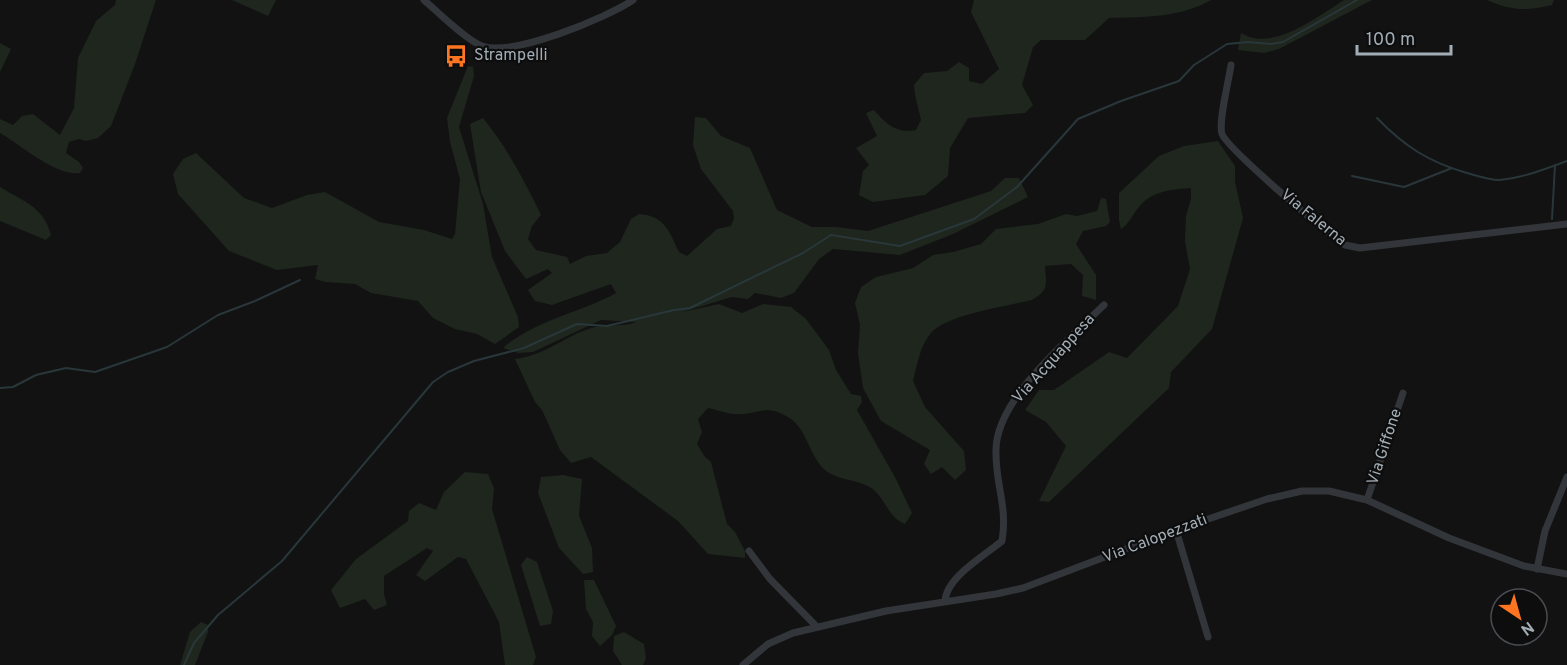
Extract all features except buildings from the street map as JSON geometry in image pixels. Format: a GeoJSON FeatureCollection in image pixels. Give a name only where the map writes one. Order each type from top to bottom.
{"type":"FeatureCollection","features":[{"type":"Feature","properties":{"kind":"street"},"geometry":{"type":"LineString","coordinates":[[424,0],[475,42],[494,48],[520,45],[550,37],[615,10],[633,0]]}},
{"type":"Feature","properties":{"kind":"street","name":"Via Falerna"},"geometry":{"type":"LineString","coordinates":[[1231,65],[1221,126],[1224,137],[1234,150],[1344,245],[1360,248],[1567,224]]}},
{"type":"Feature","properties":{"kind":"street","name":"Via Acquappesa"},"geometry":{"type":"LineString","coordinates":[[945,602],[945,593],[953,582],[1002,541],[1005,516],[996,448],[999,430],[1005,416],[1029,381],[1104,305]]}},
{"type":"Feature","properties":{"kind":"street","name":"Via Giffone"},"geometry":{"type":"LineString","coordinates":[[1367,500],[1403,393]]}},
{"type":"Feature","properties":{"kind":"street"},"geometry":{"type":"LineString","coordinates":[[1537,569],[1545,531],[1567,477]]}},
{"type":"Feature","properties":{"kind":"street","name":"Via Calopezzati"},"geometry":{"type":"LineString","coordinates":[[743,665],[772,642],[817,627],[886,611],[996,594],[1030,586],[1176,530],[1267,499],[1296,492],[1329,491],[1367,500],[1449,538],[1537,569],[1567,574]]}},
{"type":"Feature","properties":{"kind":"street"},"geometry":{"type":"LineString","coordinates":[[1176,530],[1208,638]]}},
{"type":"Feature","properties":{"kind":"street"},"geometry":{"type":"LineString","coordinates":[[749,551],[770,579],[817,627]]}},
{"type":"Feature","properties":{"kind":"shaded area"},"geometry":{"type":"Polygon","coordinates":[[[116,0],[156,0],[111,126],[98,138],[69,142],[66,153],[79,162],[83,168],[80,173],[70,173],[38,159],[0,133],[0,119],[13,125],[22,116],[33,114],[60,135],[74,108],[78,58],[96,21],[115,5],[116,0]]]}},
{"type":"Feature","properties":{"kind":"shaded area"},"geometry":{"type":"Polygon","coordinates":[[[232,0],[276,0],[268,16],[232,0]]]}},
{"type":"Feature","properties":{"kind":"shaded area"},"geometry":{"type":"Polygon","coordinates":[[[974,0],[1211,0],[1174,13],[1148,17],[1109,18],[1085,40],[1041,40],[1033,47],[1022,85],[1033,105],[1025,113],[968,118],[950,148],[948,176],[925,195],[873,202],[859,195],[863,171],[869,165],[856,148],[877,136],[866,113],[874,110],[892,127],[903,131],[916,130],[921,120],[914,85],[924,73],[947,71],[959,62],[969,68],[969,81],[982,84],[999,69],[971,12],[974,0]]]}},
{"type":"Feature","properties":{"kind":"shaded area"},"geometry":{"type":"Polygon","coordinates":[[[1344,0],[1372,0],[1279,49],[1264,53],[1238,50],[1241,33],[1253,38],[1267,39],[1280,36],[1308,23],[1344,0]]]}},
{"type":"Feature","properties":{"kind":"shaded area"},"geometry":{"type":"Polygon","coordinates":[[[1487,0],[1554,0],[1552,5],[1527,9],[1512,8],[1487,0]]]}},
{"type":"Feature","properties":{"kind":"shaded area"},"geometry":{"type":"Polygon","coordinates":[[[0,43],[11,49],[0,72],[0,43]]]}},
{"type":"Feature","properties":{"kind":"shaded area"},"geometry":{"type":"Polygon","coordinates":[[[468,66],[473,67],[474,76],[459,127],[483,204],[492,257],[518,317],[519,327],[495,344],[477,334],[455,329],[433,318],[418,301],[371,293],[355,284],[315,279],[318,265],[277,270],[229,251],[178,194],[173,174],[183,159],[196,153],[244,198],[272,208],[307,195],[325,192],[379,222],[424,230],[452,239],[455,234],[460,179],[450,142],[447,118],[468,66]]]}},
{"type":"Feature","properties":{"kind":"shaded area"},"geometry":{"type":"Polygon","coordinates":[[[695,117],[706,118],[721,136],[750,148],[777,210],[812,227],[868,231],[991,191],[1005,178],[1019,178],[1028,197],[953,234],[900,255],[833,249],[819,259],[794,293],[781,298],[755,293],[748,299],[732,297],[682,312],[719,304],[742,313],[763,304],[791,307],[806,319],[829,350],[836,370],[851,394],[861,396],[862,402],[857,410],[896,479],[912,513],[905,524],[894,517],[871,488],[826,471],[816,459],[802,431],[791,419],[777,412],[766,410],[732,414],[708,408],[698,419],[702,432],[697,444],[711,462],[727,524],[735,532],[745,551],[745,558],[708,554],[678,521],[591,457],[571,463],[560,450],[515,359],[536,354],[585,330],[636,322],[601,320],[533,352],[518,353],[503,348],[529,330],[616,293],[611,284],[552,305],[535,301],[528,290],[552,273],[548,269],[526,279],[505,251],[481,192],[470,124],[483,118],[522,177],[541,215],[532,226],[528,239],[536,250],[567,257],[570,264],[586,256],[607,253],[620,242],[631,219],[639,214],[648,215],[660,221],[669,231],[679,252],[687,256],[717,229],[731,226],[734,218],[733,211],[701,169],[693,145],[695,117]]]}},
{"type":"Feature","properties":{"kind":"shaded area"},"geometry":{"type":"Polygon","coordinates":[[[1218,141],[1235,166],[1235,182],[1243,218],[1212,329],[1171,372],[1169,388],[1049,502],[1039,501],[1066,446],[1046,422],[1025,410],[1039,390],[1054,390],[1109,352],[1127,358],[1178,306],[1190,269],[1185,241],[1186,216],[1191,199],[1191,188],[1170,190],[1150,197],[1121,229],[1119,193],[1159,156],[1184,146],[1218,141]]]}},
{"type":"Feature","properties":{"kind":"shaded area"},"geometry":{"type":"Polygon","coordinates":[[[0,187],[38,211],[48,225],[51,235],[46,240],[0,221],[0,187]]]}},
{"type":"Feature","properties":{"kind":"shaded area"},"geometry":{"type":"Polygon","coordinates":[[[1101,198],[1106,199],[1110,222],[1106,226],[1083,231],[1076,244],[1096,275],[1096,300],[1082,296],[1083,275],[1071,264],[1045,266],[1046,286],[1042,293],[1032,300],[963,316],[939,327],[927,338],[919,356],[913,381],[925,407],[964,451],[966,470],[955,480],[942,467],[931,474],[924,464],[930,450],[881,421],[863,388],[858,353],[860,325],[855,303],[861,287],[876,277],[913,268],[933,255],[981,244],[996,229],[1038,224],[1066,214],[1077,216],[1097,211],[1101,198]]]}},
{"type":"Feature","properties":{"kind":"shaded area"},"geometry":{"type":"Polygon","coordinates":[[[465,472],[488,474],[494,488],[492,509],[536,657],[533,665],[505,665],[499,622],[466,559],[458,557],[425,581],[416,575],[433,551],[427,548],[384,576],[384,594],[387,605],[374,610],[365,599],[340,608],[331,590],[356,559],[408,521],[409,511],[419,503],[436,510],[444,492],[465,472]]]}},
{"type":"Feature","properties":{"kind":"shaded area"},"geometry":{"type":"Polygon","coordinates":[[[563,475],[582,479],[579,516],[592,548],[593,572],[583,574],[559,548],[538,493],[541,477],[563,475]]]}},
{"type":"Feature","properties":{"kind":"shaded area"},"geometry":{"type":"Polygon","coordinates":[[[527,557],[537,562],[553,611],[551,624],[540,626],[521,565],[527,557]]]}},
{"type":"Feature","properties":{"kind":"shaded area"},"geometry":{"type":"Polygon","coordinates":[[[584,580],[594,580],[616,626],[612,635],[600,646],[592,636],[593,622],[586,609],[584,580]]]}},
{"type":"Feature","properties":{"kind":"shaded area"},"geometry":{"type":"Polygon","coordinates":[[[201,622],[208,625],[208,632],[195,665],[180,665],[190,632],[201,622]]]}},
{"type":"Feature","properties":{"kind":"shaded area"},"geometry":{"type":"Polygon","coordinates":[[[624,632],[644,644],[646,658],[643,665],[622,665],[613,651],[614,636],[624,632]]]}},
{"type":"Feature","properties":{"kind":"waterway"},"geometry":{"type":"LineString","coordinates":[[184,665],[194,643],[218,615],[282,561],[433,382],[448,372],[474,361],[524,348],[577,324],[607,326],[690,308],[803,253],[831,235],[900,246],[974,219],[1017,187],[1078,119],[1179,81],[1194,65],[1227,44],[1283,42],[1357,0]]}},
{"type":"Feature","properties":{"kind":"waterway"},"geometry":{"type":"LineString","coordinates":[[1377,118],[1418,152],[1453,169],[1487,179],[1499,180],[1516,177],[1567,161]]}},
{"type":"Feature","properties":{"kind":"waterway"},"geometry":{"type":"LineString","coordinates":[[1552,219],[1555,165]]}},
{"type":"Feature","properties":{"kind":"waterway"},"geometry":{"type":"LineString","coordinates":[[1352,176],[1404,187],[1452,168]]}},
{"type":"Feature","properties":{"kind":"waterway"},"geometry":{"type":"LineString","coordinates":[[0,388],[13,387],[36,375],[66,368],[95,372],[167,347],[218,315],[300,280]]}},
{"type":"Feature","properties":{"kind":"place","name":"Strampelli"},"geometry":{"type":"Point","coordinates":[456,56]}}]}
